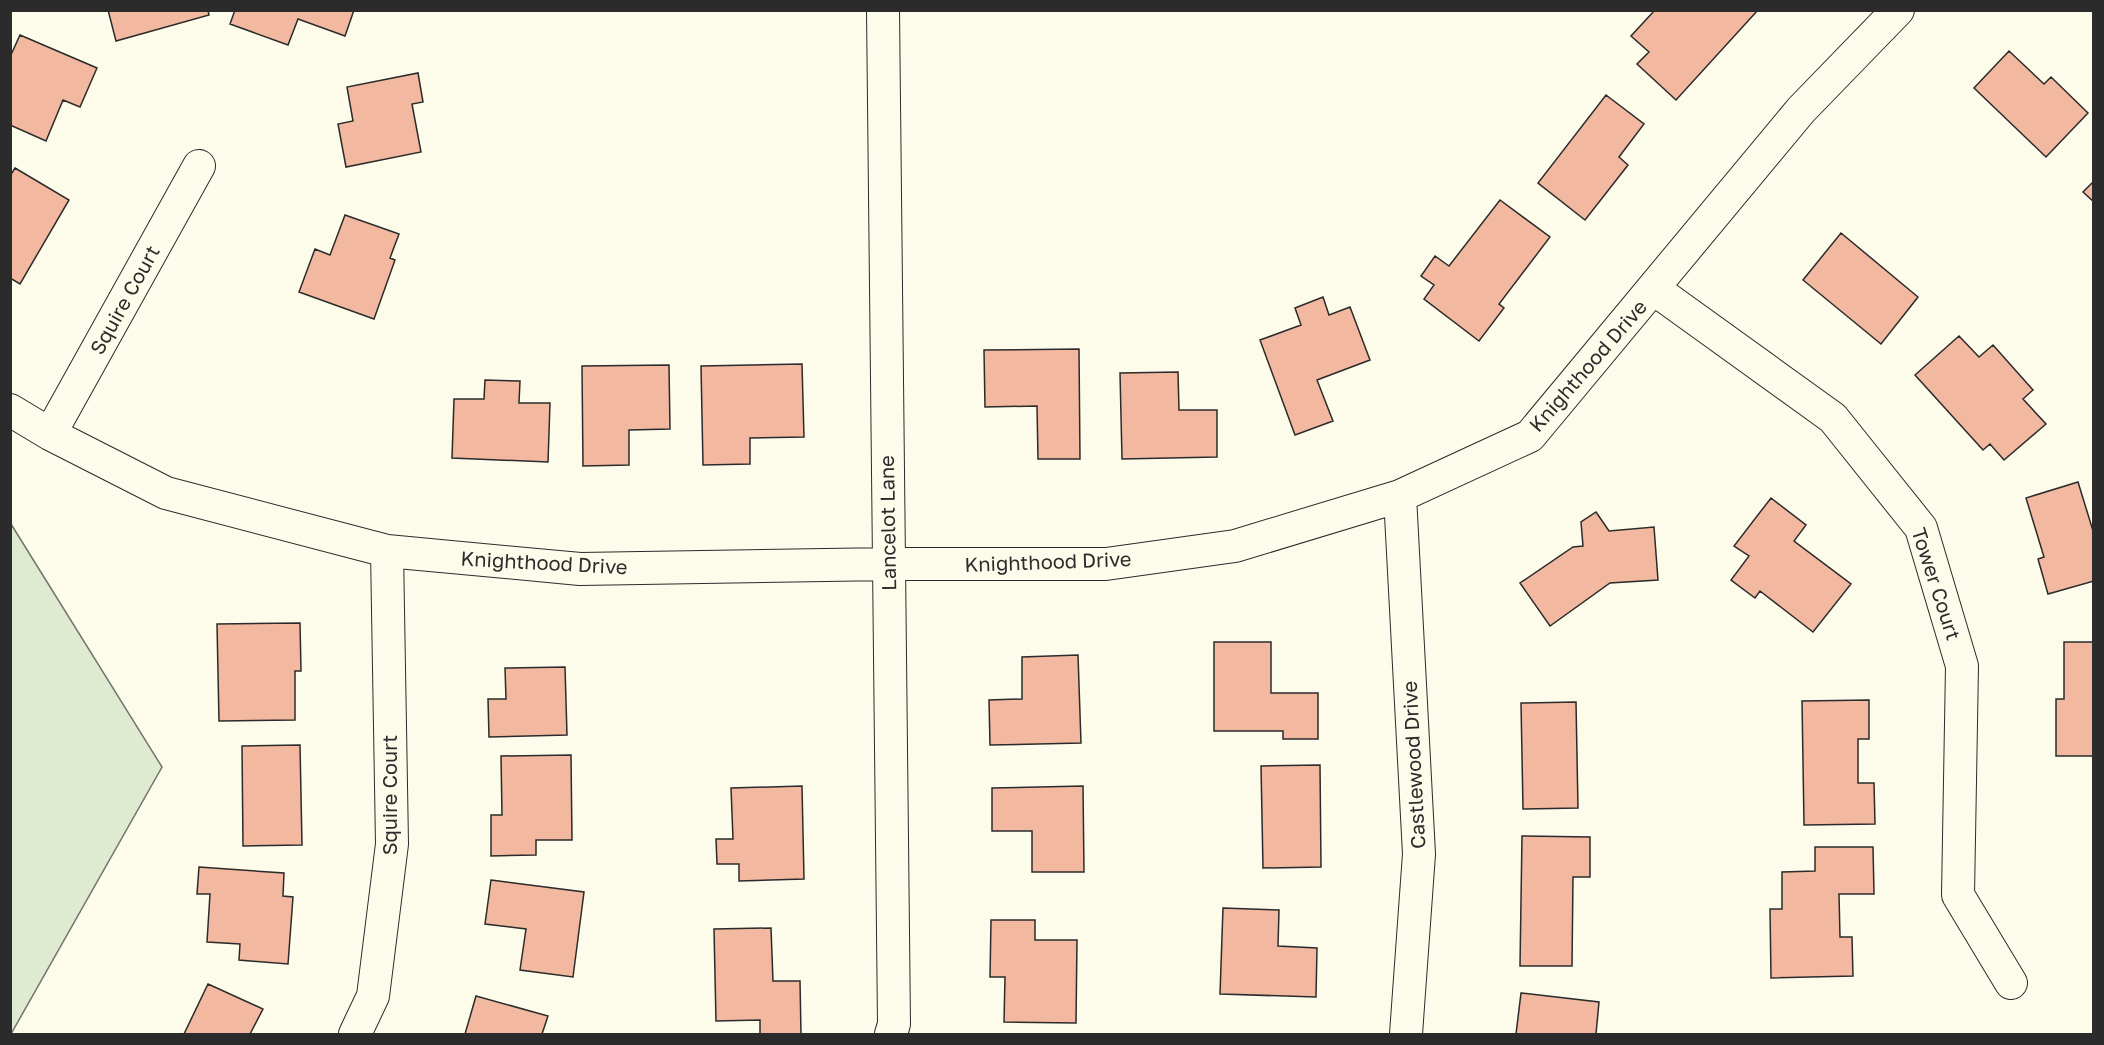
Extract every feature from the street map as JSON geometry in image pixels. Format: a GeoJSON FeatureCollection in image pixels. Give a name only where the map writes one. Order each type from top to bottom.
{"type":"FeatureCollection","features":[{"type":"Feature","properties":{"kind":"street","name":"Lancelot Lane"},"geometry":{"type":"LineString","coordinates":[[883,10],[894,1023],[891,1035]]}},
{"type":"Feature","properties":{"kind":"street","name":"Knighthood Drive"},"geometry":{"type":"LineString","coordinates":[[10,410],[50,434],[165,493],[387,551],[580,569],[889,564],[1106,564],[1234,546],[1400,496],[1530,436],[1801,110],[1898,10]]}},
{"type":"Feature","properties":{"kind":"street","name":"Squire Court"},"geometry":{"type":"LineString","coordinates":[[50,434],[199,166]]}},
{"type":"Feature","properties":{"kind":"street","name":"Tower Court"},"geometry":{"type":"LineString","coordinates":[[1654,289],[1833,418],[1921,528],[1962,666],[1958,895],[2011,983]]}},
{"type":"Feature","properties":{"kind":"street","name":"Castlewood Drive"},"geometry":{"type":"LineString","coordinates":[[1400,496],[1419,854],[1406,1035]]}},
{"type":"Feature","properties":{"kind":"street","name":"Squire Court"},"geometry":{"type":"LineString","coordinates":[[355,1035],[373,996],[392,844],[387,551]]}},
{"type":"Feature","properties":{"kind":"green space"},"geometry":{"type":"Polygon","coordinates":[[[11,524],[162,767],[10,1034],[11,524]]]}},
{"type":"Feature","properties":{"kind":"building"},"geometry":{"type":"Polygon","coordinates":[[[108,10],[208,10],[209,15],[116,41],[108,10]]]}},
{"type":"Feature","properties":{"kind":"building"},"geometry":{"type":"Polygon","coordinates":[[[235,10],[354,10],[345,36],[298,19],[288,45],[230,24],[235,10]]]}},
{"type":"Feature","properties":{"kind":"building"},"geometry":{"type":"Polygon","coordinates":[[[1655,10],[1758,10],[1676,100],[1637,64],[1649,52],[1631,36],[1655,10]]]}},
{"type":"Feature","properties":{"kind":"building"},"geometry":{"type":"Polygon","coordinates":[[[20,35],[97,68],[80,107],[63,100],[46,141],[10,125],[10,57],[20,35]]]}},
{"type":"Feature","properties":{"kind":"building"},"geometry":{"type":"Polygon","coordinates":[[[2009,51],[2044,84],[2051,77],[2088,113],[2046,157],[1974,88],[2009,51]]]}},
{"type":"Feature","properties":{"kind":"building"},"geometry":{"type":"Polygon","coordinates":[[[418,73],[423,102],[412,104],[421,152],[346,167],[338,124],[353,121],[347,87],[418,73]]]}},
{"type":"Feature","properties":{"kind":"building"},"geometry":{"type":"Polygon","coordinates":[[[1606,95],[1644,124],[1619,157],[1628,165],[1585,220],[1538,183],[1606,95]]]}},
{"type":"Feature","properties":{"kind":"building"},"geometry":{"type":"Polygon","coordinates":[[[15,168],[69,200],[20,284],[10,278],[10,176],[15,168]]]}},
{"type":"Feature","properties":{"kind":"building"},"geometry":{"type":"Polygon","coordinates":[[[2094,181],[2094,202],[2083,192],[2094,181]]]}},
{"type":"Feature","properties":{"kind":"building"},"geometry":{"type":"Polygon","coordinates":[[[1500,200],[1550,237],[1499,304],[1504,308],[1479,341],[1424,299],[1434,285],[1421,276],[1435,256],[1449,266],[1500,200]]]}},
{"type":"Feature","properties":{"kind":"building"},"geometry":{"type":"Polygon","coordinates":[[[345,215],[399,234],[390,258],[395,260],[374,319],[299,292],[315,249],[330,255],[345,215]]]}},
{"type":"Feature","properties":{"kind":"building"},"geometry":{"type":"Polygon","coordinates":[[[1841,233],[1918,297],[1881,344],[1803,280],[1841,233]]]}},
{"type":"Feature","properties":{"kind":"building"},"geometry":{"type":"Polygon","coordinates":[[[1323,297],[1329,315],[1350,307],[1370,360],[1317,380],[1333,421],[1295,435],[1260,340],[1301,325],[1295,308],[1323,297]]]}},
{"type":"Feature","properties":{"kind":"building"},"geometry":{"type":"Polygon","coordinates":[[[1959,336],[1979,357],[1993,345],[2033,390],[2023,399],[2046,424],[2004,460],[1990,444],[1983,450],[1915,375],[1959,336]]]}},
{"type":"Feature","properties":{"kind":"building"},"geometry":{"type":"Polygon","coordinates":[[[1079,349],[1080,459],[1038,459],[1037,406],[985,407],[984,350],[1079,349]]]}},
{"type":"Feature","properties":{"kind":"building"},"geometry":{"type":"Polygon","coordinates":[[[802,364],[804,437],[750,438],[750,464],[703,465],[701,366],[802,364]]]}},
{"type":"Feature","properties":{"kind":"building"},"geometry":{"type":"Polygon","coordinates":[[[669,365],[670,429],[629,430],[629,465],[583,466],[582,366],[669,365]]]}},
{"type":"Feature","properties":{"kind":"building"},"geometry":{"type":"Polygon","coordinates":[[[1178,372],[1179,410],[1217,410],[1217,457],[1122,459],[1120,373],[1178,372]]]}},
{"type":"Feature","properties":{"kind":"building"},"geometry":{"type":"Polygon","coordinates":[[[485,380],[520,381],[519,403],[550,403],[548,462],[452,458],[454,399],[484,399],[485,380]]]}},
{"type":"Feature","properties":{"kind":"building"},"geometry":{"type":"Polygon","coordinates":[[[2078,482],[2094,534],[2094,581],[2048,594],[2038,559],[2044,557],[2026,498],[2078,482]]]}},
{"type":"Feature","properties":{"kind":"building"},"geometry":{"type":"Polygon","coordinates":[[[1771,498],[1806,525],[1794,541],[1851,584],[1813,632],[1760,591],[1755,598],[1731,580],[1749,556],[1734,546],[1771,498]]]}},
{"type":"Feature","properties":{"kind":"building"},"geometry":{"type":"Polygon","coordinates":[[[1596,512],[1609,531],[1654,527],[1658,580],[1610,583],[1550,626],[1520,583],[1573,547],[1583,546],[1581,522],[1596,512]]]}},
{"type":"Feature","properties":{"kind":"building"},"geometry":{"type":"Polygon","coordinates":[[[300,623],[301,671],[295,671],[295,720],[219,721],[217,624],[300,623]]]}},
{"type":"Feature","properties":{"kind":"building"},"geometry":{"type":"Polygon","coordinates":[[[1214,642],[1271,642],[1271,693],[1318,693],[1318,739],[1283,739],[1283,731],[1214,731],[1214,642]]]}},
{"type":"Feature","properties":{"kind":"building"},"geometry":{"type":"Polygon","coordinates":[[[2064,642],[2094,642],[2094,756],[2056,756],[2056,699],[2064,699],[2064,642]]]}},
{"type":"Feature","properties":{"kind":"building"},"geometry":{"type":"Polygon","coordinates":[[[1078,655],[1081,743],[990,745],[989,700],[1022,699],[1022,657],[1078,655]]]}},
{"type":"Feature","properties":{"kind":"building"},"geometry":{"type":"Polygon","coordinates":[[[565,667],[567,735],[489,737],[488,699],[506,699],[505,668],[565,667]]]}},
{"type":"Feature","properties":{"kind":"building"},"geometry":{"type":"Polygon","coordinates":[[[1869,700],[1869,739],[1858,739],[1858,783],[1874,783],[1875,824],[1804,825],[1802,701],[1869,700]]]}},
{"type":"Feature","properties":{"kind":"building"},"geometry":{"type":"Polygon","coordinates":[[[1576,702],[1578,808],[1523,809],[1521,703],[1576,702]]]}},
{"type":"Feature","properties":{"kind":"building"},"geometry":{"type":"Polygon","coordinates":[[[300,745],[302,845],[243,846],[242,746],[300,745]]]}},
{"type":"Feature","properties":{"kind":"building"},"geometry":{"type":"Polygon","coordinates":[[[571,755],[572,840],[536,840],[536,855],[491,856],[491,815],[502,815],[501,756],[571,755]]]}},
{"type":"Feature","properties":{"kind":"building"},"geometry":{"type":"Polygon","coordinates":[[[1320,765],[1321,867],[1263,868],[1261,766],[1320,765]]]}},
{"type":"Feature","properties":{"kind":"building"},"geometry":{"type":"Polygon","coordinates":[[[802,786],[804,879],[739,881],[739,864],[717,864],[716,839],[733,839],[731,788],[802,786]]]}},
{"type":"Feature","properties":{"kind":"building"},"geometry":{"type":"Polygon","coordinates":[[[1083,786],[1084,872],[1032,872],[1032,831],[992,831],[992,788],[1083,786]]]}},
{"type":"Feature","properties":{"kind":"building"},"geometry":{"type":"Polygon","coordinates":[[[1522,836],[1590,837],[1590,877],[1573,877],[1572,966],[1520,966],[1522,836]]]}},
{"type":"Feature","properties":{"kind":"building"},"geometry":{"type":"Polygon","coordinates":[[[1815,847],[1873,847],[1874,894],[1839,894],[1840,937],[1852,937],[1853,976],[1771,978],[1770,909],[1782,909],[1782,872],[1815,871],[1815,847]]]}},
{"type":"Feature","properties":{"kind":"building"},"geometry":{"type":"Polygon","coordinates":[[[199,867],[284,873],[283,896],[293,897],[288,964],[239,960],[240,944],[207,942],[210,894],[197,894],[199,867]]]}},
{"type":"Feature","properties":{"kind":"building"},"geometry":{"type":"Polygon","coordinates":[[[491,880],[584,892],[573,977],[520,970],[526,929],[485,924],[491,880]]]}},
{"type":"Feature","properties":{"kind":"building"},"geometry":{"type":"Polygon","coordinates":[[[1223,908],[1279,910],[1278,946],[1317,948],[1316,997],[1220,994],[1223,908]]]}},
{"type":"Feature","properties":{"kind":"building"},"geometry":{"type":"Polygon","coordinates":[[[991,920],[1035,920],[1035,940],[1077,940],[1076,1023],[1004,1022],[1005,977],[990,977],[991,920]]]}},
{"type":"Feature","properties":{"kind":"building"},"geometry":{"type":"Polygon","coordinates":[[[771,928],[773,981],[800,981],[801,1034],[760,1034],[760,1020],[716,1021],[714,929],[771,928]]]}},
{"type":"Feature","properties":{"kind":"building"},"geometry":{"type":"Polygon","coordinates":[[[208,984],[263,1009],[250,1034],[184,1034],[208,984]]]}},
{"type":"Feature","properties":{"kind":"building"},"geometry":{"type":"Polygon","coordinates":[[[1521,993],[1599,1002],[1596,1034],[1516,1034],[1521,993]]]}},
{"type":"Feature","properties":{"kind":"building"},"geometry":{"type":"Polygon","coordinates":[[[476,996],[548,1016],[542,1034],[465,1034],[476,996]]]}}]}
